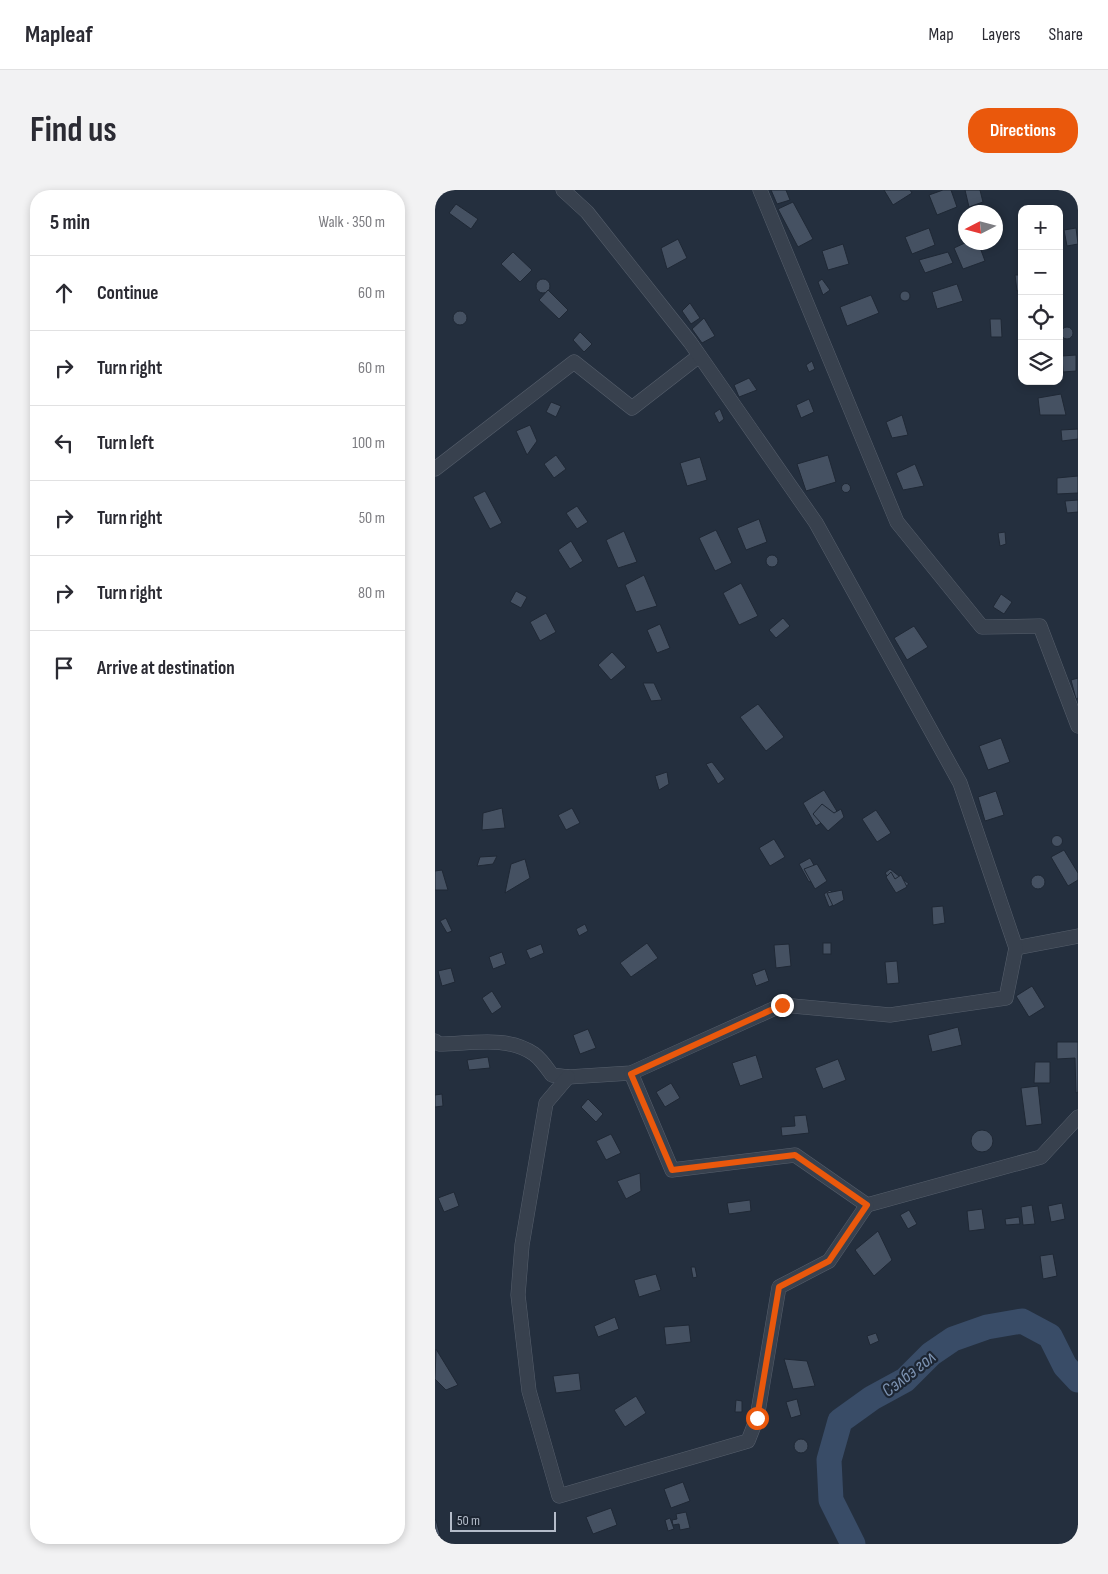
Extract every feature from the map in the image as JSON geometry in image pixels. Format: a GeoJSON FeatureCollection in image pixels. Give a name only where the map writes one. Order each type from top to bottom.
{"type":"FeatureCollection","features":[{"type":"Feature","properties":{"kind":"street"},"geometry":{"type":"LineString","coordinates":[[435,1041],[439,1044],[488,1042],[518,1046],[535,1055],[552,1075],[568,1077],[631,1074],[782,1005],[890,1015],[1006,998],[1016,948],[960,783],[816,523],[699,356],[587,212],[563,190]]}},
{"type":"Feature","properties":{"kind":"street"},"geometry":{"type":"LineString","coordinates":[[760,190],[897,522],[982,627],[1039,626],[1077,719]]}},
{"type":"Feature","properties":{"kind":"street"},"geometry":{"type":"LineString","coordinates":[[435,469],[574,362],[632,408],[699,356]]}},
{"type":"Feature","properties":{"kind":"street"},"geometry":{"type":"LineString","coordinates":[[1016,948],[1078,936]]}},
{"type":"Feature","properties":{"kind":"street"},"geometry":{"type":"LineString","coordinates":[[631,1074],[672,1170],[795,1155],[867,1205]]}},
{"type":"Feature","properties":{"kind":"street"},"geometry":{"type":"LineString","coordinates":[[568,1077],[546,1103],[522,1245],[517,1295],[529,1391],[559,1496],[748,1441],[757,1418],[779,1287],[829,1261],[867,1205],[1041,1157],[1078,1117]]}},
{"type":"Feature","properties":{"kind":"building"},"geometry":{"type":"Polygon","coordinates":[[[771,190],[786,190],[790,200],[777,204],[771,190]]]}},
{"type":"Feature","properties":{"kind":"building"},"geometry":{"type":"Polygon","coordinates":[[[884,190],[910,190],[912,193],[893,205],[884,190]]]}},
{"type":"Feature","properties":{"kind":"building"},"geometry":{"type":"Polygon","coordinates":[[[943,190],[951,190],[957,207],[937,215],[929,195],[943,190]]]}},
{"type":"Feature","properties":{"kind":"building"},"geometry":{"type":"Polygon","coordinates":[[[965,190],[980,190],[983,202],[969,205],[965,190]]]}},
{"type":"Feature","properties":{"kind":"building"},"geometry":{"type":"Polygon","coordinates":[[[793,202],[813,239],[798,247],[778,209],[793,202]]]}},
{"type":"Feature","properties":{"kind":"building"},"geometry":{"type":"Polygon","coordinates":[[[456,204],[478,219],[471,229],[449,213],[456,204]]]}},
{"type":"Feature","properties":{"kind":"building"},"geometry":{"type":"Polygon","coordinates":[[[929,228],[935,245],[912,254],[905,237],[929,228]]]}},
{"type":"Feature","properties":{"kind":"building"},"geometry":{"type":"Polygon","coordinates":[[[1076,228],[1078,244],[1067,246],[1064,230],[1076,228]]]}},
{"type":"Feature","properties":{"kind":"building"},"geometry":{"type":"Polygon","coordinates":[[[678,239],[687,258],[667,269],[661,248],[678,239]]]}},
{"type":"Feature","properties":{"kind":"building"},"geometry":{"type":"Polygon","coordinates":[[[843,244],[849,264],[828,270],[822,251],[843,244]]]}},
{"type":"Feature","properties":{"kind":"building"},"geometry":{"type":"Polygon","coordinates":[[[958,246],[958,250],[981,250],[985,261],[963,269],[954,248],[958,246]]]}},
{"type":"Feature","properties":{"kind":"building"},"geometry":{"type":"Polygon","coordinates":[[[513,252],[532,270],[520,282],[501,264],[513,252]]]}},
{"type":"Feature","properties":{"kind":"building"},"geometry":{"type":"Polygon","coordinates":[[[948,252],[953,263],[925,273],[919,260],[948,252]]]}},
{"type":"Feature","properties":{"kind":"building"},"geometry":{"type":"Polygon","coordinates":[[[1015,275],[1018,275],[1017,291],[1015,275]]]}},
{"type":"Feature","properties":{"kind":"building"},"geometry":{"type":"Polygon","coordinates":[[[543,279],[548,281],[550,286],[548,291],[543,293],[538,291],[536,286],[538,281],[543,279]]]}},
{"type":"Feature","properties":{"kind":"building"},"geometry":{"type":"Polygon","coordinates":[[[822,279],[830,290],[823,295],[818,282],[822,279]]]}},
{"type":"Feature","properties":{"kind":"building"},"geometry":{"type":"Polygon","coordinates":[[[957,284],[963,301],[937,309],[932,292],[957,284]]]}},
{"type":"Feature","properties":{"kind":"building"},"geometry":{"type":"Polygon","coordinates":[[[548,290],[568,310],[559,319],[539,300],[548,290]]]}},
{"type":"Feature","properties":{"kind":"building"},"geometry":{"type":"Polygon","coordinates":[[[903,291],[907,291],[910,296],[909,300],[903,301],[900,298],[900,294],[903,291]]]}},
{"type":"Feature","properties":{"kind":"building"},"geometry":{"type":"Polygon","coordinates":[[[871,295],[879,313],[847,326],[840,307],[871,295]]]}},
{"type":"Feature","properties":{"kind":"building"},"geometry":{"type":"Polygon","coordinates":[[[690,303],[700,318],[691,324],[682,311],[690,303]]]}},
{"type":"Feature","properties":{"kind":"building"},"geometry":{"type":"Polygon","coordinates":[[[457,311],[463,311],[467,318],[463,325],[457,325],[453,321],[453,315],[457,311]]]}},
{"type":"Feature","properties":{"kind":"building"},"geometry":{"type":"Polygon","coordinates":[[[704,318],[715,336],[702,343],[692,329],[704,318]]]}},
{"type":"Feature","properties":{"kind":"building"},"geometry":{"type":"Polygon","coordinates":[[[990,319],[1001,319],[1002,337],[991,337],[990,319]]]}},
{"type":"Feature","properties":{"kind":"building"},"geometry":{"type":"Polygon","coordinates":[[[1067,327],[1072,331],[1071,337],[1067,339],[1063,337],[1063,329],[1067,327]]]}},
{"type":"Feature","properties":{"kind":"building"},"geometry":{"type":"Polygon","coordinates":[[[580,332],[592,344],[584,352],[573,340],[580,332]]]}},
{"type":"Feature","properties":{"kind":"building"},"geometry":{"type":"Polygon","coordinates":[[[1076,355],[1076,371],[1063,372],[1063,356],[1076,355]]]}},
{"type":"Feature","properties":{"kind":"building"},"geometry":{"type":"Polygon","coordinates":[[[812,361],[815,369],[809,372],[806,365],[812,361]]]}},
{"type":"Feature","properties":{"kind":"building"},"geometry":{"type":"Polygon","coordinates":[[[749,378],[757,390],[739,397],[734,385],[749,378]]]}},
{"type":"Feature","properties":{"kind":"building"},"geometry":{"type":"Polygon","coordinates":[[[1061,394],[1066,415],[1040,415],[1038,398],[1061,394]]]}},
{"type":"Feature","properties":{"kind":"building"},"geometry":{"type":"Polygon","coordinates":[[[809,399],[814,412],[801,418],[796,405],[809,399]]]}},
{"type":"Feature","properties":{"kind":"building"},"geometry":{"type":"Polygon","coordinates":[[[551,402],[561,406],[556,417],[546,412],[551,402]]]}},
{"type":"Feature","properties":{"kind":"building"},"geometry":{"type":"Polygon","coordinates":[[[720,409],[724,419],[719,423],[714,413],[720,409]]]}},
{"type":"Feature","properties":{"kind":"building"},"geometry":{"type":"Polygon","coordinates":[[[902,415],[908,435],[892,438],[886,422],[902,415]]]}},
{"type":"Feature","properties":{"kind":"building"},"geometry":{"type":"Polygon","coordinates":[[[530,425],[537,441],[527,455],[516,431],[530,425]]]}},
{"type":"Feature","properties":{"kind":"building"},"geometry":{"type":"Polygon","coordinates":[[[1078,429],[1078,439],[1062,441],[1061,430],[1078,429]]]}},
{"type":"Feature","properties":{"kind":"building"},"geometry":{"type":"Polygon","coordinates":[[[556,455],[566,469],[554,478],[544,464],[556,455]]]}},
{"type":"Feature","properties":{"kind":"building"},"geometry":{"type":"Polygon","coordinates":[[[828,455],[836,482],[806,491],[797,464],[828,455]]]}},
{"type":"Feature","properties":{"kind":"building"},"geometry":{"type":"Polygon","coordinates":[[[700,457],[707,480],[687,486],[680,463],[700,457]]]}},
{"type":"Feature","properties":{"kind":"building"},"geometry":{"type":"Polygon","coordinates":[[[915,464],[924,486],[903,490],[896,473],[915,464]]]}},
{"type":"Feature","properties":{"kind":"building"},"geometry":{"type":"Polygon","coordinates":[[[1078,476],[1078,493],[1057,494],[1057,478],[1078,476]]]}},
{"type":"Feature","properties":{"kind":"building"},"geometry":{"type":"Polygon","coordinates":[[[846,484],[850,488],[846,492],[842,488],[846,484]]]}},
{"type":"Feature","properties":{"kind":"building"},"geometry":{"type":"Polygon","coordinates":[[[485,491],[502,523],[490,529],[473,497],[485,491]]]}},
{"type":"Feature","properties":{"kind":"building"},"geometry":{"type":"Polygon","coordinates":[[[1078,500],[1078,512],[1067,513],[1065,501],[1078,500]]]}},
{"type":"Feature","properties":{"kind":"building"},"geometry":{"type":"Polygon","coordinates":[[[577,506],[588,522],[577,529],[566,513],[577,506]]]}},
{"type":"Feature","properties":{"kind":"building"},"geometry":{"type":"Polygon","coordinates":[[[759,519],[767,542],[746,550],[737,528],[759,519]]]}},
{"type":"Feature","properties":{"kind":"building"},"geometry":{"type":"Polygon","coordinates":[[[716,530],[732,563],[715,571],[699,538],[716,530]]]}},
{"type":"Feature","properties":{"kind":"building"},"geometry":{"type":"Polygon","coordinates":[[[624,531],[637,562],[618,568],[606,540],[624,531]]]}},
{"type":"Feature","properties":{"kind":"building"},"geometry":{"type":"Polygon","coordinates":[[[1005,532],[1006,544],[1000,546],[998,533],[1005,532]]]}},
{"type":"Feature","properties":{"kind":"building"},"geometry":{"type":"Polygon","coordinates":[[[571,541],[583,561],[570,569],[558,550],[571,541]]]}},
{"type":"Feature","properties":{"kind":"building"},"geometry":{"type":"Polygon","coordinates":[[[770,555],[774,555],[778,561],[774,567],[770,567],[766,563],[766,559],[770,555]]]}},
{"type":"Feature","properties":{"kind":"building"},"geometry":{"type":"Polygon","coordinates":[[[644,575],[657,606],[636,612],[625,585],[644,575]]]}},
{"type":"Feature","properties":{"kind":"building"},"geometry":{"type":"Polygon","coordinates":[[[741,583],[758,616],[739,625],[723,593],[741,583]]]}},
{"type":"Feature","properties":{"kind":"building"},"geometry":{"type":"Polygon","coordinates":[[[516,591],[527,597],[521,608],[510,602],[516,591]]]}},
{"type":"Feature","properties":{"kind":"building"},"geometry":{"type":"Polygon","coordinates":[[[1001,594],[1012,602],[1004,614],[993,607],[1001,594]]]}},
{"type":"Feature","properties":{"kind":"building"},"geometry":{"type":"Polygon","coordinates":[[[546,613],[556,632],[540,641],[530,622],[546,613]]]}},
{"type":"Feature","properties":{"kind":"building"},"geometry":{"type":"Polygon","coordinates":[[[783,618],[790,626],[776,638],[769,630],[783,618]]]}},
{"type":"Feature","properties":{"kind":"building"},"geometry":{"type":"Polygon","coordinates":[[[660,624],[670,648],[657,653],[647,630],[660,624]]]}},
{"type":"Feature","properties":{"kind":"building"},"geometry":{"type":"Polygon","coordinates":[[[914,626],[928,647],[907,660],[894,638],[914,626]]]}},
{"type":"Feature","properties":{"kind":"building"},"geometry":{"type":"Polygon","coordinates":[[[612,652],[626,667],[611,680],[598,665],[612,652]]]}},
{"type":"Feature","properties":{"kind":"building"},"geometry":{"type":"Polygon","coordinates":[[[1078,678],[1078,698],[1076,699],[1071,680],[1078,678]]]}},
{"type":"Feature","properties":{"kind":"building"},"geometry":{"type":"Polygon","coordinates":[[[643,683],[654,683],[662,700],[651,701],[643,683]]]}},
{"type":"Feature","properties":{"kind":"building"},"geometry":{"type":"Polygon","coordinates":[[[758,704],[784,737],[766,751],[740,717],[758,704]]]}},
{"type":"Feature","properties":{"kind":"building"},"geometry":{"type":"Polygon","coordinates":[[[1001,738],[1010,762],[988,770],[979,746],[1001,738]]]}},
{"type":"Feature","properties":{"kind":"building"},"geometry":{"type":"Polygon","coordinates":[[[712,762],[725,779],[718,784],[706,764],[712,762]]]}},
{"type":"Feature","properties":{"kind":"building"},"geometry":{"type":"Polygon","coordinates":[[[667,772],[669,784],[659,790],[655,776],[667,772]]]}},
{"type":"Feature","properties":{"kind":"building"},"geometry":{"type":"Polygon","coordinates":[[[824,790],[838,813],[816,826],[803,803],[824,790]]]}},
{"type":"Feature","properties":{"kind":"building"},"geometry":{"type":"Polygon","coordinates":[[[996,791],[1004,815],[985,821],[978,797],[996,791]]]}},
{"type":"Feature","properties":{"kind":"building"},"geometry":{"type":"Polygon","coordinates":[[[822,804],[834,813],[841,809],[844,817],[828,831],[813,814],[822,804]]]}},
{"type":"Feature","properties":{"kind":"building"},"geometry":{"type":"Polygon","coordinates":[[[502,808],[505,828],[482,830],[483,813],[502,808]]]}},
{"type":"Feature","properties":{"kind":"building"},"geometry":{"type":"Polygon","coordinates":[[[572,808],[580,823],[566,830],[558,815],[572,808]]]}},
{"type":"Feature","properties":{"kind":"building"},"geometry":{"type":"Polygon","coordinates":[[[876,810],[891,833],[877,842],[862,819],[876,810]]]}},
{"type":"Feature","properties":{"kind":"building"},"geometry":{"type":"Polygon","coordinates":[[[1057,835],[1063,841],[1057,847],[1051,841],[1057,835]]]}},
{"type":"Feature","properties":{"kind":"building"},"geometry":{"type":"Polygon","coordinates":[[[774,839],[785,857],[770,866],[759,848],[774,839]]]}},
{"type":"Feature","properties":{"kind":"building"},"geometry":{"type":"Polygon","coordinates":[[[1064,850],[1078,873],[1078,880],[1068,886],[1051,857],[1064,850]]]}},
{"type":"Feature","properties":{"kind":"building"},"geometry":{"type":"Polygon","coordinates":[[[497,856],[493,864],[477,866],[480,857],[497,856]]]}},
{"type":"Feature","properties":{"kind":"building"},"geometry":{"type":"Polygon","coordinates":[[[810,858],[820,876],[809,882],[799,864],[810,858]]]}},
{"type":"Feature","properties":{"kind":"building"},"geometry":{"type":"Polygon","coordinates":[[[525,859],[530,878],[505,893],[511,864],[525,859]]]}},
{"type":"Feature","properties":{"kind":"building"},"geometry":{"type":"Polygon","coordinates":[[[817,864],[827,881],[815,889],[804,869],[817,864]]]}},
{"type":"Feature","properties":{"kind":"building"},"geometry":{"type":"Polygon","coordinates":[[[890,869],[909,884],[898,891],[885,873],[890,869]]]}},
{"type":"Feature","properties":{"kind":"building"},"geometry":{"type":"Polygon","coordinates":[[[442,870],[448,890],[435,890],[435,871],[442,870]]]}},
{"type":"Feature","properties":{"kind":"building"},"geometry":{"type":"Polygon","coordinates":[[[891,872],[895,879],[901,875],[907,887],[896,893],[886,877],[891,872]]]}},
{"type":"Feature","properties":{"kind":"building"},"geometry":{"type":"Polygon","coordinates":[[[1038,875],[1043,877],[1045,882],[1043,887],[1038,889],[1033,887],[1031,882],[1033,877],[1038,875]]]}},
{"type":"Feature","properties":{"kind":"building"},"geometry":{"type":"Polygon","coordinates":[[[830,890],[836,897],[840,894],[842,901],[829,907],[824,894],[830,890]]]}},
{"type":"Feature","properties":{"kind":"building"},"geometry":{"type":"Polygon","coordinates":[[[842,890],[844,900],[833,906],[827,893],[842,890]]]}},
{"type":"Feature","properties":{"kind":"building"},"geometry":{"type":"Polygon","coordinates":[[[943,906],[945,923],[933,925],[932,907],[943,906]]]}},
{"type":"Feature","properties":{"kind":"building"},"geometry":{"type":"Polygon","coordinates":[[[446,918],[452,931],[447,933],[440,921],[446,918]]]}},
{"type":"Feature","properties":{"kind":"building"},"geometry":{"type":"Polygon","coordinates":[[[585,924],[588,931],[579,936],[576,929],[585,924]]]}},
{"type":"Feature","properties":{"kind":"building"},"geometry":{"type":"Polygon","coordinates":[[[647,943],[658,958],[631,977],[620,963],[647,943]]]}},
{"type":"Feature","properties":{"kind":"building"},"geometry":{"type":"Polygon","coordinates":[[[823,943],[831,943],[831,954],[823,954],[823,943]]]}},
{"type":"Feature","properties":{"kind":"building"},"geometry":{"type":"Polygon","coordinates":[[[541,944],[544,953],[530,959],[526,950],[541,944]]]}},
{"type":"Feature","properties":{"kind":"building"},"geometry":{"type":"Polygon","coordinates":[[[789,944],[791,966],[776,968],[774,945],[789,944]]]}},
{"type":"Feature","properties":{"kind":"building"},"geometry":{"type":"Polygon","coordinates":[[[502,952],[506,964],[493,969],[489,957],[502,952]]]}},
{"type":"Feature","properties":{"kind":"building"},"geometry":{"type":"Polygon","coordinates":[[[897,961],[899,983],[887,984],[885,962],[897,961]]]}},
{"type":"Feature","properties":{"kind":"building"},"geometry":{"type":"Polygon","coordinates":[[[451,968],[455,982],[442,986],[438,971],[451,968]]]}},
{"type":"Feature","properties":{"kind":"building"},"geometry":{"type":"Polygon","coordinates":[[[765,969],[769,981],[756,986],[752,974],[765,969]]]}},
{"type":"Feature","properties":{"kind":"building"},"geometry":{"type":"Polygon","coordinates":[[[1032,986],[1045,1007],[1029,1017],[1016,996],[1032,986]]]}},
{"type":"Feature","properties":{"kind":"building"},"geometry":{"type":"Polygon","coordinates":[[[492,991],[502,1007],[492,1014],[482,998],[492,991]]]}},
{"type":"Feature","properties":{"kind":"building"},"geometry":{"type":"Polygon","coordinates":[[[958,1027],[962,1045],[932,1052],[928,1035],[958,1027]]]}},
{"type":"Feature","properties":{"kind":"building"},"geometry":{"type":"Polygon","coordinates":[[[588,1029],[596,1048],[580,1054],[573,1035],[588,1029]]]}},
{"type":"Feature","properties":{"kind":"building"},"geometry":{"type":"Polygon","coordinates":[[[1057,1042],[1078,1042],[1078,1092],[1076,1093],[1075,1058],[1057,1059],[1057,1042]]]}},
{"type":"Feature","properties":{"kind":"building"},"geometry":{"type":"Polygon","coordinates":[[[756,1055],[763,1078],[740,1086],[732,1063],[756,1055]]]}},
{"type":"Feature","properties":{"kind":"building"},"geometry":{"type":"Polygon","coordinates":[[[488,1057],[490,1068],[469,1070],[467,1060],[488,1057]]]}},
{"type":"Feature","properties":{"kind":"building"},"geometry":{"type":"Polygon","coordinates":[[[838,1059],[846,1080],[823,1089],[815,1068],[838,1059]]]}},
{"type":"Feature","properties":{"kind":"building"},"geometry":{"type":"Polygon","coordinates":[[[1035,1062],[1050,1062],[1050,1083],[1034,1083],[1035,1062]]]}},
{"type":"Feature","properties":{"kind":"building"},"geometry":{"type":"Polygon","coordinates":[[[671,1083],[680,1098],[665,1107],[656,1092],[671,1083]]]}},
{"type":"Feature","properties":{"kind":"building"},"geometry":{"type":"Polygon","coordinates":[[[1038,1086],[1042,1124],[1026,1126],[1021,1088],[1038,1086]]]}},
{"type":"Feature","properties":{"kind":"building"},"geometry":{"type":"Polygon","coordinates":[[[442,1094],[443,1106],[435,1107],[435,1095],[442,1094]]]}},
{"type":"Feature","properties":{"kind":"building"},"geometry":{"type":"Polygon","coordinates":[[[588,1099],[603,1114],[596,1122],[581,1107],[588,1099]]]}},
{"type":"Feature","properties":{"kind":"building"},"geometry":{"type":"Polygon","coordinates":[[[806,1115],[809,1133],[782,1136],[781,1127],[795,1126],[794,1116],[806,1115]]]}},
{"type":"Feature","properties":{"kind":"building"},"geometry":{"type":"Polygon","coordinates":[[[982,1130],[990,1133],[993,1141],[990,1149],[982,1152],[974,1149],[971,1141],[974,1133],[982,1130]]]}},
{"type":"Feature","properties":{"kind":"building"},"geometry":{"type":"Polygon","coordinates":[[[611,1134],[621,1153],[606,1160],[596,1141],[611,1134]]]}},
{"type":"Feature","properties":{"kind":"building"},"geometry":{"type":"Polygon","coordinates":[[[640,1173],[641,1191],[626,1199],[617,1181],[640,1173]]]}},
{"type":"Feature","properties":{"kind":"building"},"geometry":{"type":"Polygon","coordinates":[[[454,1192],[459,1206],[444,1212],[438,1198],[454,1192]]]}},
{"type":"Feature","properties":{"kind":"building"},"geometry":{"type":"Polygon","coordinates":[[[750,1200],[751,1211],[729,1214],[727,1203],[750,1200]]]}},
{"type":"Feature","properties":{"kind":"building"},"geometry":{"type":"Polygon","coordinates":[[[1062,1203],[1065,1219],[1051,1222],[1048,1206],[1062,1203]]]}},
{"type":"Feature","properties":{"kind":"building"},"geometry":{"type":"Polygon","coordinates":[[[1032,1205],[1035,1224],[1023,1225],[1021,1207],[1032,1205]]]}},
{"type":"Feature","properties":{"kind":"building"},"geometry":{"type":"Polygon","coordinates":[[[982,1209],[985,1229],[969,1231],[967,1211],[982,1209]]]}},
{"type":"Feature","properties":{"kind":"building"},"geometry":{"type":"Polygon","coordinates":[[[909,1210],[917,1224],[908,1229],[900,1215],[909,1210]]]}},
{"type":"Feature","properties":{"kind":"building"},"geometry":{"type":"Polygon","coordinates":[[[1019,1217],[1020,1224],[1006,1225],[1005,1219],[1019,1217]]]}},
{"type":"Feature","properties":{"kind":"building"},"geometry":{"type":"Polygon","coordinates":[[[878,1231],[892,1260],[874,1276],[855,1250],[878,1231]]]}},
{"type":"Feature","properties":{"kind":"building"},"geometry":{"type":"Polygon","coordinates":[[[1053,1254],[1057,1276],[1043,1279],[1040,1256],[1053,1254]]]}},
{"type":"Feature","properties":{"kind":"building"},"geometry":{"type":"Polygon","coordinates":[[[691,1267],[695,1267],[697,1277],[693,1278],[691,1267]]]}},
{"type":"Feature","properties":{"kind":"building"},"geometry":{"type":"Polygon","coordinates":[[[656,1274],[661,1290],[639,1297],[634,1280],[656,1274]]]}},
{"type":"Feature","properties":{"kind":"building"},"geometry":{"type":"Polygon","coordinates":[[[615,1317],[619,1329],[598,1337],[594,1326],[615,1317]]]}},
{"type":"Feature","properties":{"kind":"building"},"geometry":{"type":"Polygon","coordinates":[[[689,1325],[691,1342],[666,1345],[664,1327],[689,1325]]]}},
{"type":"Feature","properties":{"kind":"building"},"geometry":{"type":"Polygon","coordinates":[[[876,1333],[879,1341],[870,1345],[867,1336],[876,1333]]]}},
{"type":"Feature","properties":{"kind":"building"},"geometry":{"type":"Polygon","coordinates":[[[436,1349],[458,1385],[446,1390],[435,1379],[436,1349]]]}},
{"type":"Feature","properties":{"kind":"building"},"geometry":{"type":"Polygon","coordinates":[[[784,1359],[807,1361],[815,1386],[793,1389],[784,1359]]]}},
{"type":"Feature","properties":{"kind":"building"},"geometry":{"type":"Polygon","coordinates":[[[579,1373],[581,1390],[556,1393],[553,1376],[579,1373]]]}},
{"type":"Feature","properties":{"kind":"building"},"geometry":{"type":"Polygon","coordinates":[[[636,1396],[646,1413],[625,1427],[614,1410],[636,1396]]]}},
{"type":"Feature","properties":{"kind":"building"},"geometry":{"type":"Polygon","coordinates":[[[797,1399],[801,1415],[791,1418],[786,1402],[797,1399]]]}},
{"type":"Feature","properties":{"kind":"building"},"geometry":{"type":"Polygon","coordinates":[[[736,1400],[742,1401],[742,1412],[735,1412],[736,1400]]]}},
{"type":"Feature","properties":{"kind":"building"},"geometry":{"type":"Polygon","coordinates":[[[801,1439],[806,1441],[808,1446],[806,1451],[801,1453],[796,1451],[794,1446],[796,1441],[801,1439]]]}},
{"type":"Feature","properties":{"kind":"building"},"geometry":{"type":"Polygon","coordinates":[[[683,1482],[690,1501],[671,1508],[664,1489],[683,1482]]]}},
{"type":"Feature","properties":{"kind":"building"},"geometry":{"type":"Polygon","coordinates":[[[611,1508],[617,1525],[593,1534],[586,1517],[611,1508]]]}},
{"type":"Feature","properties":{"kind":"building"},"geometry":{"type":"Polygon","coordinates":[[[686,1512],[690,1528],[680,1530],[679,1524],[673,1525],[672,1520],[677,1519],[676,1514],[686,1512]]]}},
{"type":"Feature","properties":{"kind":"building"},"geometry":{"type":"Polygon","coordinates":[[[670,1518],[674,1529],[668,1531],[665,1520],[670,1518]]]}},
{"type":"Feature","properties":{"kind":"building"},"geometry":{"type":"Polygon","coordinates":[[[435,1520],[440,1535],[435,1537],[435,1520]]]}},
{"type":"Feature","properties":{"kind":"waterway","name":"Сэлбэ гол"},"geometry":{"type":"LineString","coordinates":[[853,1544],[831,1500],[829,1460],[840,1421],[872,1398],[905,1380],[931,1354],[953,1339],[987,1327],[1022,1321],[1050,1336],[1065,1366],[1078,1380]]}},
{"type":"Feature","properties":{"kind":"route"},"geometry":{"type":"LineString","coordinates":[[757,1418],[779,1287],[829,1261],[867,1205],[795,1155],[672,1170],[631,1074],[782,1005]]}}]}
